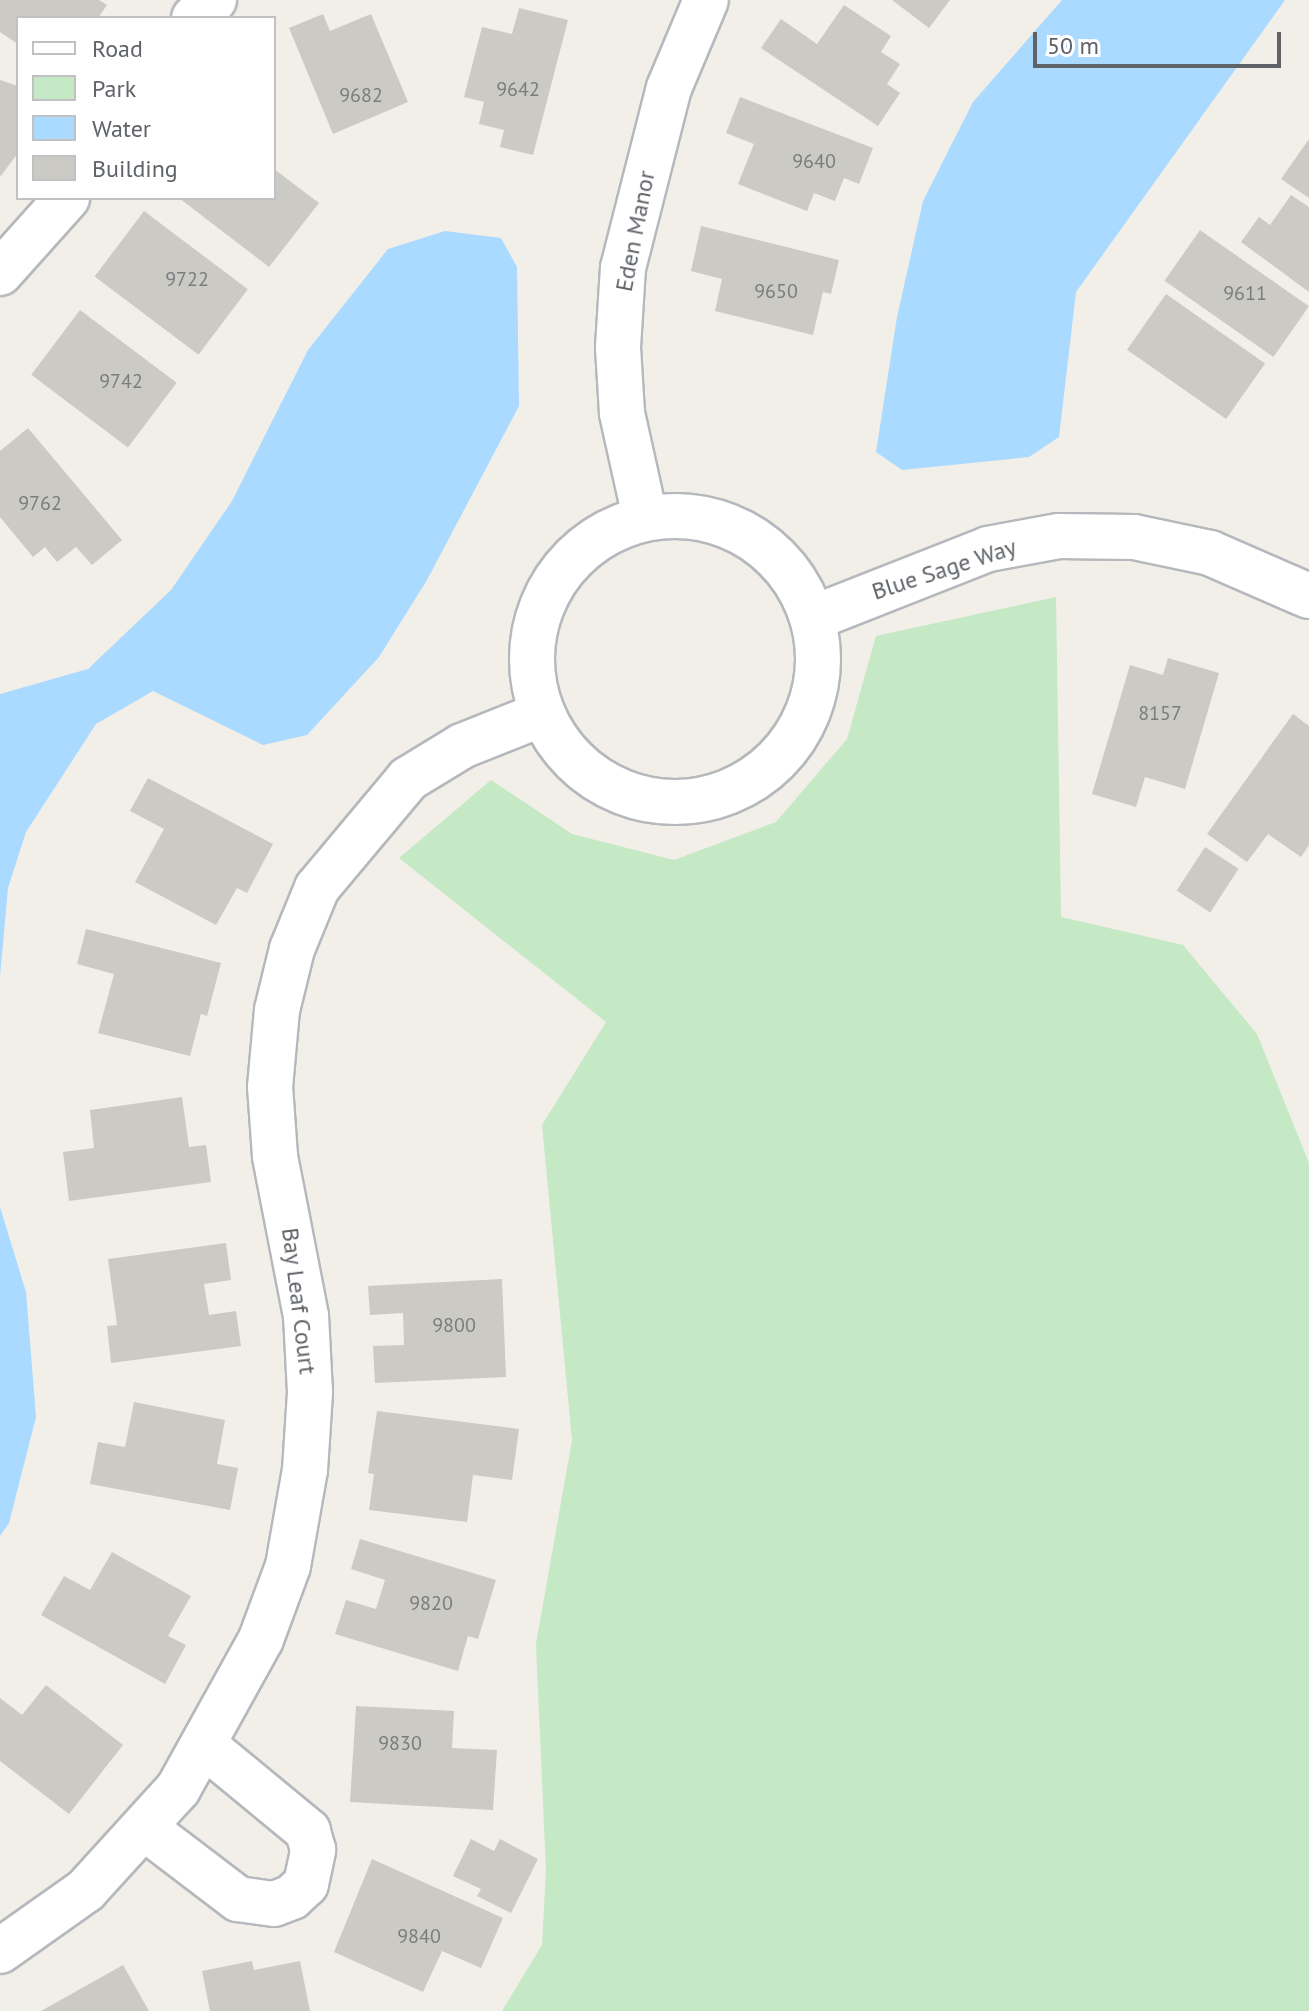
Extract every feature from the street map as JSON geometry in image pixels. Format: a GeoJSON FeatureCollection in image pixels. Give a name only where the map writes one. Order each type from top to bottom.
{"type":"FeatureCollection","features":[{"type":"Feature","properties":{"kind":"street"},"geometry":{"type":"LineString","coordinates":[[196,16],[214,0]]}},
{"type":"Feature","properties":{"kind":"street","name":"Eden Manor"},"geometry":{"type":"LineString","coordinates":[[645,517],[622,413],[618,347],[623,268],[669,88],[696,3]]}},
{"type":"Feature","properties":{"kind":"street"},"geometry":{"type":"LineString","coordinates":[[0,273],[65,200]]}},
{"type":"Feature","properties":{"kind":"street"},"geometry":{"type":"LineString","coordinates":[[645,517],[698,519],[753,539],[786,566],[813,618],[819,651],[816,689],[803,725],[780,757],[755,778],[721,795],[653,801],[615,789],[585,770],[540,715],[535,635],[549,596],[583,548],[645,517]]}},
{"type":"Feature","properties":{"kind":"street","name":"Blue Sage Way"},"geometry":{"type":"LineString","coordinates":[[813,618],[988,549],[1059,536],[1134,537],[1210,553],[1309,596]]}},
{"type":"Feature","properties":{"kind":"street","name":"Bay Leaf Court"},"geometry":{"type":"LineString","coordinates":[[0,1951],[86,1890],[146,1829],[206,1747],[261,1639],[282,1581],[305,1470],[310,1392],[306,1316],[275,1156],[270,1087],[277,1010],[292,949],[317,888],[408,779],[462,746],[540,715]]}},
{"type":"Feature","properties":{"kind":"street"},"geometry":{"type":"LineString","coordinates":[[146,1829],[238,1899],[274,1904],[306,1884],[313,1865],[308,1831],[206,1747]]}},
{"type":"Feature","properties":{"kind":"green space"},"geometry":{"type":"Polygon","coordinates":[[[1056,597],[1061,917],[1183,945],[1257,1034],[1309,1163],[1309,2011],[502,2011],[542,1945],[546,1871],[536,1644],[572,1440],[542,1125],[606,1022],[399,858],[491,780],[572,834],[674,860],[776,822],[847,739],[876,636],[1056,597]]]}},
{"type":"Feature","properties":{"kind":"water"},"geometry":{"type":"Polygon","coordinates":[[[1062,0],[1285,0],[1076,292],[1059,437],[1029,457],[902,470],[876,452],[897,317],[923,201],[973,102],[1062,0]]]}},
{"type":"Feature","properties":{"kind":"water"},"geometry":{"type":"Polygon","coordinates":[[[445,231],[501,238],[517,267],[519,406],[427,580],[379,657],[307,735],[263,745],[153,691],[96,724],[26,832],[8,888],[0,977],[0,694],[88,669],[171,590],[232,501],[308,350],[388,249],[445,231]]]}},
{"type":"Feature","properties":{"kind":"water"},"geometry":{"type":"Polygon","coordinates":[[[0,1207],[26,1292],[36,1417],[9,1523],[0,1536],[0,1207]]]}},
{"type":"Feature","properties":{"kind":"building"},"geometry":{"type":"Polygon","coordinates":[[[0,0],[99,0],[107,5],[99,16],[16,16],[16,43],[0,32],[0,0]]]}},
{"type":"Feature","properties":{"kind":"building"},"geometry":{"type":"Polygon","coordinates":[[[892,0],[950,0],[929,28],[892,0]]]}},
{"type":"Feature","properties":{"kind":"building"},"geometry":{"type":"Polygon","coordinates":[[[844,5],[891,36],[881,52],[900,64],[887,84],[900,93],[878,126],[761,48],[781,19],[817,44],[844,5]]]}},
{"type":"Feature","properties":{"kind":"building"},"geometry":{"type":"Polygon","coordinates":[[[519,8],[568,20],[533,155],[500,147],[504,130],[479,124],[484,102],[464,97],[482,27],[512,34],[519,8]]]}},
{"type":"Feature","properties":{"kind":"building"},"geometry":{"type":"Polygon","coordinates":[[[323,14],[330,31],[371,14],[408,102],[333,134],[289,28],[323,14]]]}},
{"type":"Feature","properties":{"kind":"building"},"geometry":{"type":"Polygon","coordinates":[[[0,80],[16,85],[16,156],[0,177],[0,80]]]}},
{"type":"Feature","properties":{"kind":"building"},"geometry":{"type":"Polygon","coordinates":[[[740,97],[873,148],[859,184],[844,178],[835,201],[814,193],[807,211],[738,184],[754,144],[726,133],[740,97]]]}},
{"type":"Feature","properties":{"kind":"building"},"geometry":{"type":"Polygon","coordinates":[[[1309,139],[1309,198],[1281,179],[1309,139]]]}},
{"type":"Feature","properties":{"kind":"building"},"geometry":{"type":"Polygon","coordinates":[[[276,171],[319,203],[269,267],[182,200],[276,200],[276,171]]]}},
{"type":"Feature","properties":{"kind":"building"},"geometry":{"type":"Polygon","coordinates":[[[1291,195],[1309,207],[1309,292],[1241,242],[1259,217],[1270,225],[1291,195]]]}},
{"type":"Feature","properties":{"kind":"building"},"geometry":{"type":"Polygon","coordinates":[[[144,211],[248,289],[198,355],[95,276],[144,211]]]}},
{"type":"Feature","properties":{"kind":"building"},"geometry":{"type":"Polygon","coordinates":[[[701,226],[839,260],[831,294],[823,292],[813,335],[715,311],[722,279],[691,271],[701,226]]]}},
{"type":"Feature","properties":{"kind":"building"},"geometry":{"type":"Polygon","coordinates":[[[1200,230],[1309,306],[1273,357],[1164,281],[1200,230]]]}},
{"type":"Feature","properties":{"kind":"building"},"geometry":{"type":"Polygon","coordinates":[[[1166,294],[1265,363],[1226,419],[1127,350],[1166,294]]]}},
{"type":"Feature","properties":{"kind":"building"},"geometry":{"type":"Polygon","coordinates":[[[80,310],[177,383],[128,448],[31,375],[80,310]]]}},
{"type":"Feature","properties":{"kind":"building"},"geometry":{"type":"Polygon","coordinates":[[[28,428],[122,540],[92,565],[76,547],[57,562],[45,547],[33,557],[0,517],[0,451],[28,428]]]}},
{"type":"Feature","properties":{"kind":"building"},"geometry":{"type":"Polygon","coordinates":[[[1168,658],[1219,673],[1185,789],[1145,777],[1136,807],[1092,794],[1130,665],[1163,675],[1168,658]]]}},
{"type":"Feature","properties":{"kind":"building"},"geometry":{"type":"Polygon","coordinates":[[[1293,714],[1309,726],[1309,845],[1301,857],[1268,834],[1247,862],[1207,834],[1293,714]]]}},
{"type":"Feature","properties":{"kind":"building"},"geometry":{"type":"Polygon","coordinates":[[[148,778],[273,844],[247,893],[237,888],[216,925],[135,882],[164,829],[130,811],[148,778]]]}},
{"type":"Feature","properties":{"kind":"building"},"geometry":{"type":"Polygon","coordinates":[[[1205,847],[1239,869],[1210,912],[1177,891],[1205,847]]]}},
{"type":"Feature","properties":{"kind":"building"},"geometry":{"type":"Polygon","coordinates":[[[86,929],[221,963],[207,1016],[201,1014],[190,1056],[98,1033],[114,974],[77,964],[86,929]]]}},
{"type":"Feature","properties":{"kind":"building"},"geometry":{"type":"Polygon","coordinates":[[[182,1097],[189,1147],[206,1145],[211,1182],[69,1201],[63,1152],[94,1148],[90,1110],[182,1097]]]}},
{"type":"Feature","properties":{"kind":"building"},"geometry":{"type":"Polygon","coordinates":[[[226,1243],[231,1280],[204,1284],[209,1315],[236,1311],[241,1346],[111,1363],[107,1326],[117,1325],[108,1259],[226,1243]]]}},
{"type":"Feature","properties":{"kind":"building"},"geometry":{"type":"Polygon","coordinates":[[[502,1279],[506,1377],[375,1383],[373,1346],[404,1345],[403,1313],[370,1315],[368,1286],[502,1279]]]}},
{"type":"Feature","properties":{"kind":"building"},"geometry":{"type":"Polygon","coordinates":[[[134,1402],[225,1420],[217,1464],[238,1468],[230,1510],[90,1484],[98,1442],[125,1447],[134,1402]]]}},
{"type":"Feature","properties":{"kind":"building"},"geometry":{"type":"Polygon","coordinates":[[[377,1411],[519,1429],[512,1480],[473,1475],[467,1522],[369,1510],[374,1474],[368,1473],[377,1411]]]}},
{"type":"Feature","properties":{"kind":"building"},"geometry":{"type":"Polygon","coordinates":[[[360,1539],[496,1580],[478,1639],[468,1636],[458,1671],[335,1634],[346,1600],[376,1609],[385,1580],[351,1569],[360,1539]]]}},
{"type":"Feature","properties":{"kind":"building"},"geometry":{"type":"Polygon","coordinates":[[[112,1552],[191,1596],[168,1636],[186,1645],[165,1684],[41,1615],[64,1576],[90,1590],[112,1552]]]}},
{"type":"Feature","properties":{"kind":"building"},"geometry":{"type":"Polygon","coordinates":[[[46,1685],[123,1745],[69,1814],[0,1761],[0,1698],[22,1715],[46,1685]]]}},
{"type":"Feature","properties":{"kind":"building"},"geometry":{"type":"Polygon","coordinates":[[[356,1706],[454,1711],[452,1748],[497,1750],[493,1810],[350,1802],[356,1706]]]}},
{"type":"Feature","properties":{"kind":"building"},"geometry":{"type":"Polygon","coordinates":[[[471,1839],[494,1851],[500,1839],[538,1859],[511,1913],[477,1896],[481,1889],[453,1876],[471,1839]]]}},
{"type":"Feature","properties":{"kind":"building"},"geometry":{"type":"Polygon","coordinates":[[[372,1859],[503,1918],[481,1968],[442,1951],[423,1992],[334,1952],[372,1859]]]}},
{"type":"Feature","properties":{"kind":"building"},"geometry":{"type":"Polygon","coordinates":[[[252,1961],[254,1970],[300,1961],[310,2011],[210,2011],[202,1971],[252,1961]]]}},
{"type":"Feature","properties":{"kind":"building"},"geometry":{"type":"Polygon","coordinates":[[[123,1965],[149,2011],[41,2011],[123,1965]]]}}]}
